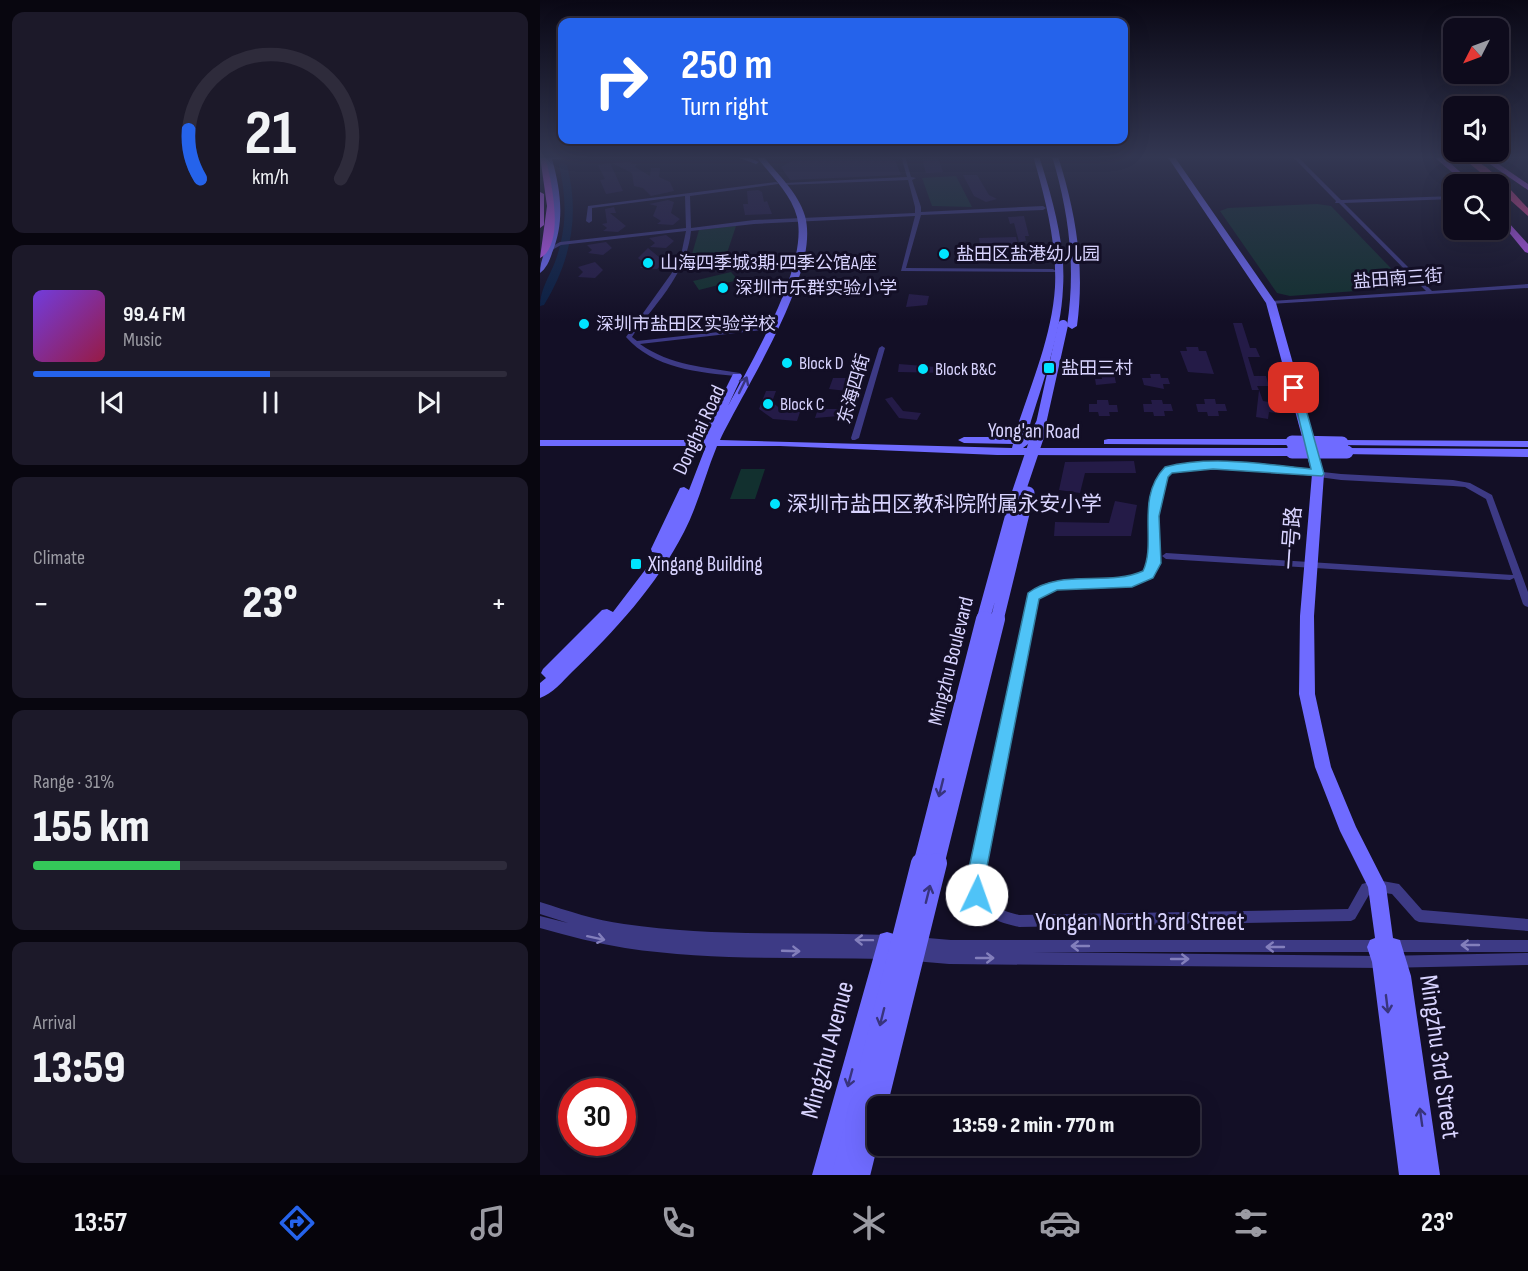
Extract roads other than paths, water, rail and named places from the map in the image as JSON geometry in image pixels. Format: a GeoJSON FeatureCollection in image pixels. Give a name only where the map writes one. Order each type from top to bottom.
{"type":"FeatureCollection","features":[{"type":"Feature","properties":{"kind":"highway"},"geometry":{"type":"LineString","coordinates":[[1515,211],[1528,225]]}},
{"type":"Feature","properties":{"kind":"main road"},"geometry":{"type":"LineString","coordinates":[[540,255],[550,223],[551,211]]}},
{"type":"Feature","properties":{"kind":"main road"},"geometry":{"type":"LineString","coordinates":[[1509,227],[1528,250]]}},
{"type":"Feature","properties":{"kind":"street"},"geometry":{"type":"LineString","coordinates":[[540,270],[557,243],[559,211]]}},
{"type":"Feature","properties":{"kind":"street"},"geometry":{"type":"LineString","coordinates":[[589,221],[590,211]]}},
{"type":"Feature","properties":{"kind":"street"},"geometry":{"type":"LineString","coordinates":[[689,211],[690,227],[686,254],[678,272],[629,337],[651,354],[673,362],[738,374]]}},
{"type":"Feature","properties":{"kind":"street","name":"Donghai Road"},"geometry":{"type":"LineString","coordinates":[[540,680],[608,614],[644,569],[664,536],[793,278],[801,254],[798,218],[794,211]]}},
{"type":"Feature","properties":{"kind":"street"},"geometry":{"type":"LineString","coordinates":[[919,211],[905,270],[1053,271]]}},
{"type":"Feature","properties":{"kind":"street"},"geometry":{"type":"LineString","coordinates":[[557,243],[690,227],[798,218],[975,211]]}},
{"type":"Feature","properties":{"kind":"street"},"geometry":{"type":"LineString","coordinates":[[1016,445],[1049,315],[1053,271],[1043,211]]}},
{"type":"Feature","properties":{"kind":"street"},"geometry":{"type":"LineString","coordinates":[[1016,445],[1050,333],[1059,289],[1057,254],[1047,211]]}},
{"type":"Feature","properties":{"kind":"street","name":"Mingzhu Boulevard"},"geometry":{"type":"LineString","coordinates":[[842,1175],[986,609],[1016,500],[1045,414],[1077,292],[1077,252],[1065,211]]}},
{"type":"Feature","properties":{"kind":"street","name":"一号路"},"geometry":{"type":"LineString","coordinates":[[1206,211],[1271,303],[1318,474],[1307,616],[1307,694],[1323,766],[1349,831],[1377,886],[1387,952]]}},
{"type":"Feature","properties":{"kind":"street"},"geometry":{"type":"LineString","coordinates":[[1347,211],[1430,292]]}},
{"type":"Feature","properties":{"kind":"street","name":"Donghai Road"},"geometry":{"type":"LineString","coordinates":[[540,692],[591,645],[653,571],[678,530],[710,441],[738,374],[792,265],[798,240],[798,218]]}},
{"type":"Feature","properties":{"kind":"street","name":"盐田南三街"},"geometry":{"type":"LineString","coordinates":[[1271,303],[1528,286]]}},
{"type":"Feature","properties":{"kind":"street","name":"Mingzhu Boulevard"},"geometry":{"type":"LineString","coordinates":[[860,1175],[994,622],[1025,502],[1053,415],[1067,326]]}},
{"type":"Feature","properties":{"kind":"street"},"geometry":{"type":"LineString","coordinates":[[635,343],[762,328]]}},
{"type":"Feature","properties":{"kind":"street","name":"东海四街"},"geometry":{"type":"LineString","coordinates":[[855,438],[882,348]]}},
{"type":"Feature","properties":{"kind":"street","name":"Yong'an Road"},"geometry":{"type":"LineString","coordinates":[[540,437],[803,444],[1525,449]]}},
{"type":"Feature","properties":{"kind":"street","name":"Yong'an Road"},"geometry":{"type":"LineString","coordinates":[[540,443],[855,438],[1016,445]]}},
{"type":"Feature","properties":{"kind":"street"},"geometry":{"type":"LineString","coordinates":[[1528,604],[1494,508],[1489,497],[1479,490],[1453,483],[1318,474],[1259,467],[1213,465],[1169,469],[1162,476],[1152,516],[1154,563],[1149,574],[1132,582],[1057,585],[1044,588],[1033,596],[975,882],[977,895],[993,913],[1019,921],[1351,915],[1366,888],[1377,886],[1395,888],[1419,916],[1528,925]]}},
{"type":"Feature","properties":{"kind":"street"},"geometry":{"type":"LineString","coordinates":[[1166,556],[1510,577]]}},
{"type":"Feature","properties":{"kind":"street","name":"Yongan North 3rd Street"},"geometry":{"type":"LineString","coordinates":[[540,908],[594,924],[671,935],[916,949],[1387,952],[1528,959]]}},
{"type":"Feature","properties":{"kind":"street","name":"Yongan North 3rd Street"},"geometry":{"type":"LineString","coordinates":[[540,922],[587,936],[644,944],[885,947]]}},
{"type":"Feature","properties":{"kind":"street","name":"Yongan North 3rd Street"},"geometry":{"type":"LineString","coordinates":[[1387,952],[1528,946]]}},
{"type":"Feature","properties":{"kind":"street","name":"Mingzhu Avenue"},"geometry":{"type":"LineString","coordinates":[[823,1175],[885,947]]}},
{"type":"Feature","properties":{"kind":"street"},"geometry":{"type":"LineString","coordinates":[[886,1096],[916,949]]}},
{"type":"Feature","properties":{"kind":"street","name":"Mingzhu 3rd Street"},"geometry":{"type":"LineString","coordinates":[[1387,952],[1410,1175]]}},
{"type":"Feature","properties":{"kind":"street","name":"Mingzhu 3rd Street"},"geometry":{"type":"LineString","coordinates":[[1387,952],[1429,1175]]}},
{"type":"Feature","properties":{"kind":"street"},"geometry":{"type":"LineString","coordinates":[[868,1175],[873,1156]]}},
{"type":"Feature","properties":{"kind":"waterway"},"geometry":{"type":"LineString","coordinates":[[540,303],[562,253],[567,237],[569,211]]}},
{"type":"Feature","properties":{"kind":"place","name":"盐田区盐港幼儿园"},"geometry":{"type":"Point","coordinates":[944,254]}},
{"type":"Feature","properties":{"kind":"place","name":"山海四季城3期·四季公馆A座"},"geometry":{"type":"Point","coordinates":[648,263]}},
{"type":"Feature","properties":{"kind":"place","name":"深圳市乐群实验小学"},"geometry":{"type":"Point","coordinates":[723,288]}},
{"type":"Feature","properties":{"kind":"place","name":"深圳市盐田区实验学校"},"geometry":{"type":"Point","coordinates":[584,324]}},
{"type":"Feature","properties":{"kind":"place","name":"Block D"},"geometry":{"type":"Point","coordinates":[787,363]}},
{"type":"Feature","properties":{"kind":"place","name":"盐田三村"},"geometry":{"type":"Point","coordinates":[1049,368]}},
{"type":"Feature","properties":{"kind":"place","name":"Block B&C"},"geometry":{"type":"Point","coordinates":[923,369]}},
{"type":"Feature","properties":{"kind":"place","name":"Block C"},"geometry":{"type":"Point","coordinates":[768,404]}},
{"type":"Feature","properties":{"kind":"place","name":"深圳市盐田区教科院附属永安小学"},"geometry":{"type":"Point","coordinates":[775,504]}},
{"type":"Feature","properties":{"kind":"place","name":"Xingang Building"},"geometry":{"type":"Point","coordinates":[636,564]}}]}
